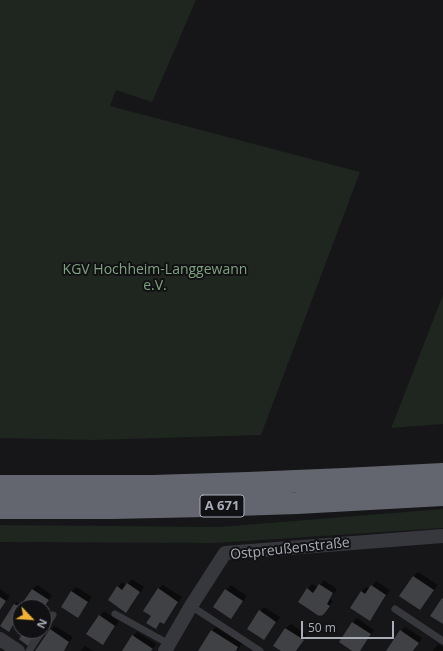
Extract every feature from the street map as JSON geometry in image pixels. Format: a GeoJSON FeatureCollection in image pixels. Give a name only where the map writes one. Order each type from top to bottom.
{"type":"FeatureCollection","features":[{"type":"Feature","properties":{"kind":"highway","name":"A 671"},"geometry":{"type":"LineString","coordinates":[[0,486],[153,486],[443,474]]}},
{"type":"Feature","properties":{"kind":"highway","name":"A 671"},"geometry":{"type":"LineString","coordinates":[[0,508],[212,506],[443,495]]}},
{"type":"Feature","properties":{"kind":"street","name":"Ostpreußenstraße"},"geometry":{"type":"LineString","coordinates":[[167,648],[191,606],[225,553],[443,536]]}},
{"type":"Feature","properties":{"kind":"street"},"geometry":{"type":"LineString","coordinates":[[0,639],[18,651]]}},
{"type":"Feature","properties":{"kind":"lane"},"geometry":{"type":"LineString","coordinates":[[191,606],[260,651]]}},
{"type":"Feature","properties":{"kind":"lane"},"geometry":{"type":"LineString","coordinates":[[395,610],[443,641]]}},
{"type":"Feature","properties":{"kind":"lane"},"geometry":{"type":"LineString","coordinates":[[115,614],[167,648]]}},
{"type":"Feature","properties":{"kind":"lane"},"geometry":{"type":"LineString","coordinates":[[29,651],[37,639]]}},
{"type":"Feature","properties":{"kind":"green space","name":"KGV Hochheim-Langgewann e.V."},"geometry":{"type":"Polygon","coordinates":[[[0,0],[196,0],[152,102],[116,90],[110,106],[360,172],[261,435],[91,440],[0,438],[0,0]]]}},
{"type":"Feature","properties":{"kind":"green space"},"geometry":{"type":"Polygon","coordinates":[[[443,295],[443,424],[391,428],[392,426],[443,295]]]}},
{"type":"Feature","properties":{"kind":"green space"},"geometry":{"type":"Polygon","coordinates":[[[443,509],[443,528],[216,543],[0,542],[0,525],[219,527],[443,509]]]}},
{"type":"Feature","properties":{"kind":"building"},"geometry":{"type":"Polygon","coordinates":[[[413,576],[434,590],[420,610],[399,596],[413,576]]]}},
{"type":"Feature","properties":{"kind":"building"},"geometry":{"type":"Polygon","coordinates":[[[127,583],[140,592],[126,613],[108,600],[117,586],[122,590],[127,583]]]}},
{"type":"Feature","properties":{"kind":"building"},"geometry":{"type":"Polygon","coordinates":[[[319,584],[333,593],[327,604],[330,606],[321,616],[298,602],[307,588],[313,593],[319,584]]]}},
{"type":"Feature","properties":{"kind":"building"},"geometry":{"type":"Polygon","coordinates":[[[371,585],[386,595],[370,621],[350,608],[361,591],[365,594],[371,585]]]}},
{"type":"Feature","properties":{"kind":"building"},"geometry":{"type":"Polygon","coordinates":[[[158,588],[178,602],[164,624],[160,622],[156,629],[146,623],[151,616],[143,611],[158,588]]]}},
{"type":"Feature","properties":{"kind":"building"},"geometry":{"type":"Polygon","coordinates":[[[32,589],[47,599],[25,599],[32,589]]]}},
{"type":"Feature","properties":{"kind":"building"},"geometry":{"type":"Polygon","coordinates":[[[225,589],[243,601],[231,619],[213,607],[225,589]]]}},
{"type":"Feature","properties":{"kind":"building"},"geometry":{"type":"Polygon","coordinates":[[[71,591],[88,602],[78,618],[61,607],[71,591]]]}},
{"type":"Feature","properties":{"kind":"building"},"geometry":{"type":"Polygon","coordinates":[[[0,597],[6,601],[0,610],[0,597]]]}},
{"type":"Feature","properties":{"kind":"building"},"geometry":{"type":"Polygon","coordinates":[[[442,598],[443,599],[443,624],[430,616],[442,598]]]}},
{"type":"Feature","properties":{"kind":"building"},"geometry":{"type":"Polygon","coordinates":[[[12,607],[12,627],[9,632],[0,626],[12,607]]]}},
{"type":"Feature","properties":{"kind":"building"},"geometry":{"type":"Polygon","coordinates":[[[259,610],[276,622],[264,640],[247,629],[259,610]]]}},
{"type":"Feature","properties":{"kind":"building"},"geometry":{"type":"Polygon","coordinates":[[[99,615],[115,626],[103,645],[86,634],[99,615]]]}},
{"type":"Feature","properties":{"kind":"building"},"geometry":{"type":"Polygon","coordinates":[[[352,622],[371,634],[360,651],[352,651],[339,642],[352,622]]]}},
{"type":"Feature","properties":{"kind":"building"},"geometry":{"type":"Polygon","coordinates":[[[285,628],[304,640],[296,651],[281,651],[273,646],[285,628]]]}},
{"type":"Feature","properties":{"kind":"building"},"geometry":{"type":"Polygon","coordinates":[[[52,630],[69,642],[64,651],[35,651],[43,639],[52,639],[52,630]]]}},
{"type":"Feature","properties":{"kind":"building"},"geometry":{"type":"Polygon","coordinates":[[[211,630],[238,647],[236,651],[198,651],[211,630]]]}},
{"type":"Feature","properties":{"kind":"building"},"geometry":{"type":"Polygon","coordinates":[[[400,630],[419,643],[413,651],[386,651],[400,630]]]}},
{"type":"Feature","properties":{"kind":"building"},"geometry":{"type":"Polygon","coordinates":[[[132,635],[153,649],[151,651],[122,651],[132,635]]]}},
{"type":"Feature","properties":{"kind":"building"},"geometry":{"type":"Polygon","coordinates":[[[19,639],[33,639],[28,646],[19,639]]]}}]}
